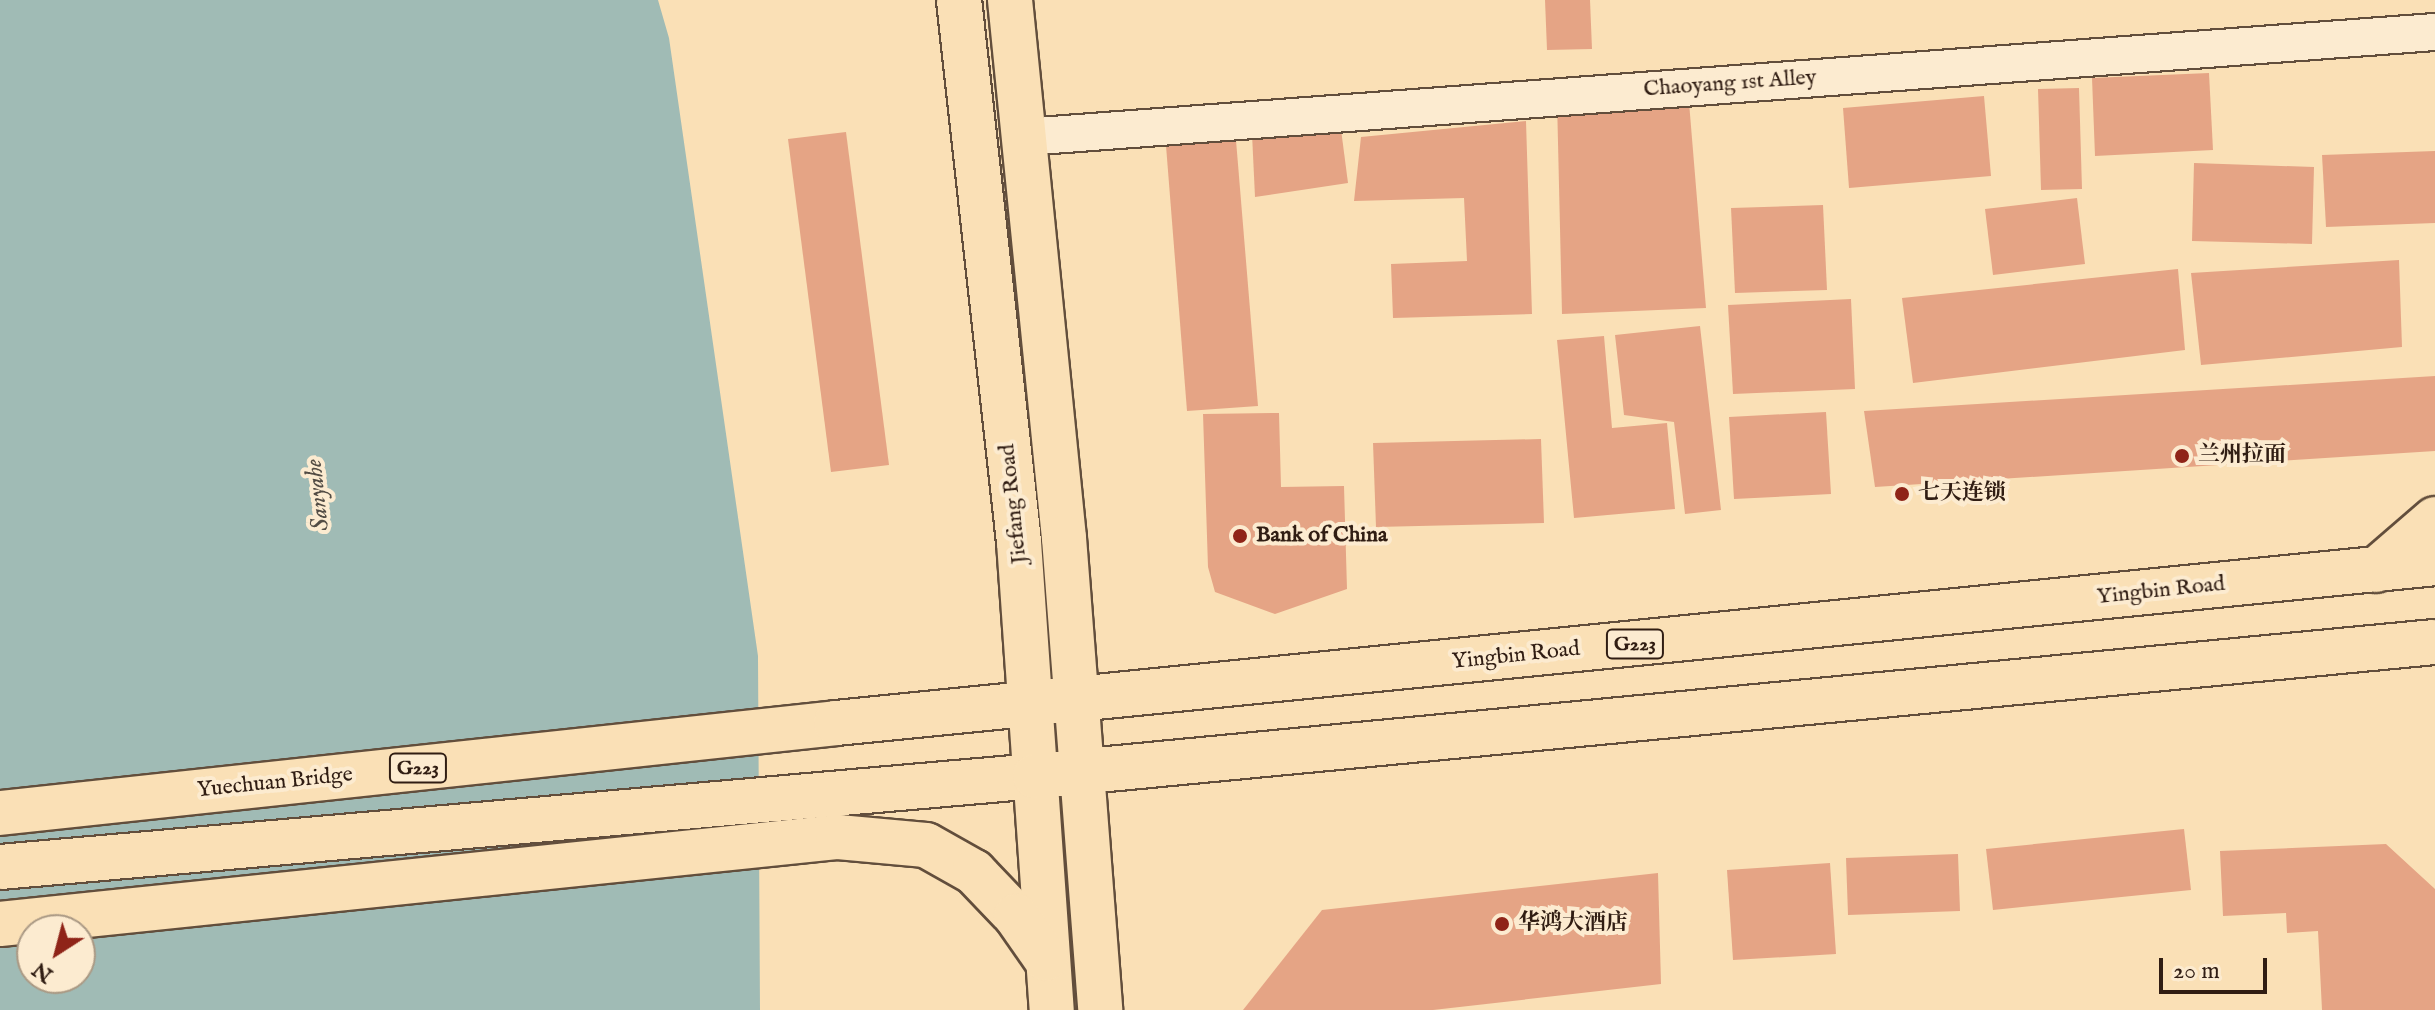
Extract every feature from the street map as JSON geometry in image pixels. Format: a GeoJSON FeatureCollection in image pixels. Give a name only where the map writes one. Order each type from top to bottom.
{"type":"FeatureCollection","features":[{"type":"Feature","properties":{"kind":"main road","name":"Jiefang Road"},"geometry":{"type":"LineString","coordinates":[[959,0],[1019,542],[1052,1010]]}},
{"type":"Feature","properties":{"kind":"main road","name":"Jiefang Road"},"geometry":{"type":"LineString","coordinates":[[1010,0],[1025,137],[1100,1010]]}},
{"type":"Feature","properties":{"kind":"main road"},"geometry":{"type":"LineString","coordinates":[[2376,570],[2435,519]]}},
{"type":"Feature","properties":{"kind":"main road","name":"Yingbin Road"},"geometry":{"type":"LineString","coordinates":[[836,723],[2435,563]]}},
{"type":"Feature","properties":{"kind":"main road"},"geometry":{"type":"LineString","coordinates":[[0,867],[1035,776],[2435,642]]}},
{"type":"Feature","properties":{"kind":"main road","name":"Yuechuan Bridge"},"geometry":{"type":"LineString","coordinates":[[0,813],[836,723]]}},
{"type":"Feature","properties":{"kind":"main road"},"geometry":{"type":"LineString","coordinates":[[0,924],[838,837],[926,845],[974,872],[1016,916],[1046,959]]}},
{"type":"Feature","properties":{"kind":"street","name":"Chaoyang 1st Alley"},"geometry":{"type":"LineString","coordinates":[[1025,137],[2435,32]]}},
{"type":"Feature","properties":{"kind":"water","name":"Sanyahe"},"geometry":{"type":"Polygon","coordinates":[[[0,0],[658,0],[669,38],[758,656],[760,1010],[0,1010],[0,0]]]}},
{"type":"Feature","properties":{"kind":"building"},"geometry":{"type":"Polygon","coordinates":[[[1545,0],[1590,0],[1592,49],[1547,50],[1545,0]]]}},
{"type":"Feature","properties":{"kind":"building"},"geometry":{"type":"Polygon","coordinates":[[[2209,73],[2213,150],[2095,156],[2092,78],[2209,73]]]}},
{"type":"Feature","properties":{"kind":"building"},"geometry":{"type":"Polygon","coordinates":[[[2079,88],[2082,189],[2041,190],[2038,89],[2079,88]]]}},
{"type":"Feature","properties":{"kind":"building"},"geometry":{"type":"Polygon","coordinates":[[[1688,90],[1706,308],[1562,314],[1557,100],[1688,90]]]}},
{"type":"Feature","properties":{"kind":"building"},"geometry":{"type":"Polygon","coordinates":[[[1984,96],[1991,176],[1849,188],[1843,108],[1984,96]]]}},
{"type":"Feature","properties":{"kind":"building"},"geometry":{"type":"Polygon","coordinates":[[[1339,114],[1348,183],[1255,197],[1252,134],[1339,114]]]}},
{"type":"Feature","properties":{"kind":"building"},"geometry":{"type":"Polygon","coordinates":[[[1526,121],[1532,314],[1393,318],[1391,264],[1467,261],[1464,198],[1354,201],[1361,137],[1526,121]]]}},
{"type":"Feature","properties":{"kind":"building"},"geometry":{"type":"Polygon","coordinates":[[[1235,128],[1258,406],[1187,411],[1165,133],[1235,128]]]}},
{"type":"Feature","properties":{"kind":"building"},"geometry":{"type":"Polygon","coordinates":[[[846,132],[889,465],[831,472],[788,139],[846,132]]]}},
{"type":"Feature","properties":{"kind":"building"},"geometry":{"type":"Polygon","coordinates":[[[2435,151],[2435,223],[2326,227],[2322,155],[2435,151]]]}},
{"type":"Feature","properties":{"kind":"building"},"geometry":{"type":"Polygon","coordinates":[[[2194,163],[2314,167],[2312,244],[2192,241],[2194,163]]]}},
{"type":"Feature","properties":{"kind":"building"},"geometry":{"type":"Polygon","coordinates":[[[2077,198],[2085,264],[1993,275],[1985,209],[2077,198]]]}},
{"type":"Feature","properties":{"kind":"building"},"geometry":{"type":"Polygon","coordinates":[[[1823,205],[1827,290],[1735,293],[1731,208],[1823,205]]]}},
{"type":"Feature","properties":{"kind":"building"},"geometry":{"type":"Polygon","coordinates":[[[2399,260],[2402,347],[2201,365],[2191,273],[2399,260]]]}},
{"type":"Feature","properties":{"kind":"building"},"geometry":{"type":"Polygon","coordinates":[[[2178,269],[2185,350],[1913,383],[1902,298],[2178,269]]]}},
{"type":"Feature","properties":{"kind":"building"},"geometry":{"type":"Polygon","coordinates":[[[1851,299],[1855,389],[1733,394],[1728,305],[1851,299]]]}},
{"type":"Feature","properties":{"kind":"building"},"geometry":{"type":"Polygon","coordinates":[[[1700,326],[1721,510],[1685,514],[1674,422],[1624,415],[1615,335],[1700,326]]]}},
{"type":"Feature","properties":{"kind":"building"},"geometry":{"type":"Polygon","coordinates":[[[1604,336],[1612,428],[1667,423],[1675,509],[1574,518],[1557,340],[1604,336]]]}},
{"type":"Feature","properties":{"kind":"building"},"geometry":{"type":"Polygon","coordinates":[[[2435,376],[2435,451],[1875,487],[1864,411],[2435,376]]]}},
{"type":"Feature","properties":{"kind":"building"},"geometry":{"type":"Polygon","coordinates":[[[1826,412],[1831,494],[1734,499],[1729,417],[1826,412]]]}},
{"type":"Feature","properties":{"kind":"building"},"geometry":{"type":"Polygon","coordinates":[[[1279,413],[1281,487],[1344,486],[1347,589],[1275,614],[1215,592],[1208,567],[1203,414],[1279,413]]]}},
{"type":"Feature","properties":{"kind":"building"},"geometry":{"type":"Polygon","coordinates":[[[1541,439],[1544,523],[1376,527],[1373,443],[1541,439]]]}},
{"type":"Feature","properties":{"kind":"building"},"geometry":{"type":"Polygon","coordinates":[[[2184,829],[2191,890],[1993,910],[1986,849],[2184,829]]]}},
{"type":"Feature","properties":{"kind":"building"},"geometry":{"type":"Polygon","coordinates":[[[2386,844],[2435,889],[2435,1010],[2322,1010],[2318,931],[2287,933],[2286,913],[2223,916],[2220,851],[2386,844]]]}},
{"type":"Feature","properties":{"kind":"building"},"geometry":{"type":"Polygon","coordinates":[[[1958,854],[1960,911],[1848,915],[1846,858],[1958,854]]]}},
{"type":"Feature","properties":{"kind":"building"},"geometry":{"type":"Polygon","coordinates":[[[1830,863],[1836,954],[1733,960],[1727,870],[1830,863]]]}},
{"type":"Feature","properties":{"kind":"building"},"geometry":{"type":"Polygon","coordinates":[[[1658,873],[1661,984],[1433,1010],[1243,1010],[1322,910],[1658,873]]]}},
{"type":"Feature","properties":{"kind":"place","name":"兰州拉面"},"geometry":{"type":"Point","coordinates":[2182,456]}},
{"type":"Feature","properties":{"kind":"place","name":"七天连锁"},"geometry":{"type":"Point","coordinates":[1902,494]}},
{"type":"Feature","properties":{"kind":"place","name":"Bank of China"},"geometry":{"type":"Point","coordinates":[1240,536]}},
{"type":"Feature","properties":{"kind":"place","name":"华鸿大酒店"},"geometry":{"type":"Point","coordinates":[1502,924]}}]}
